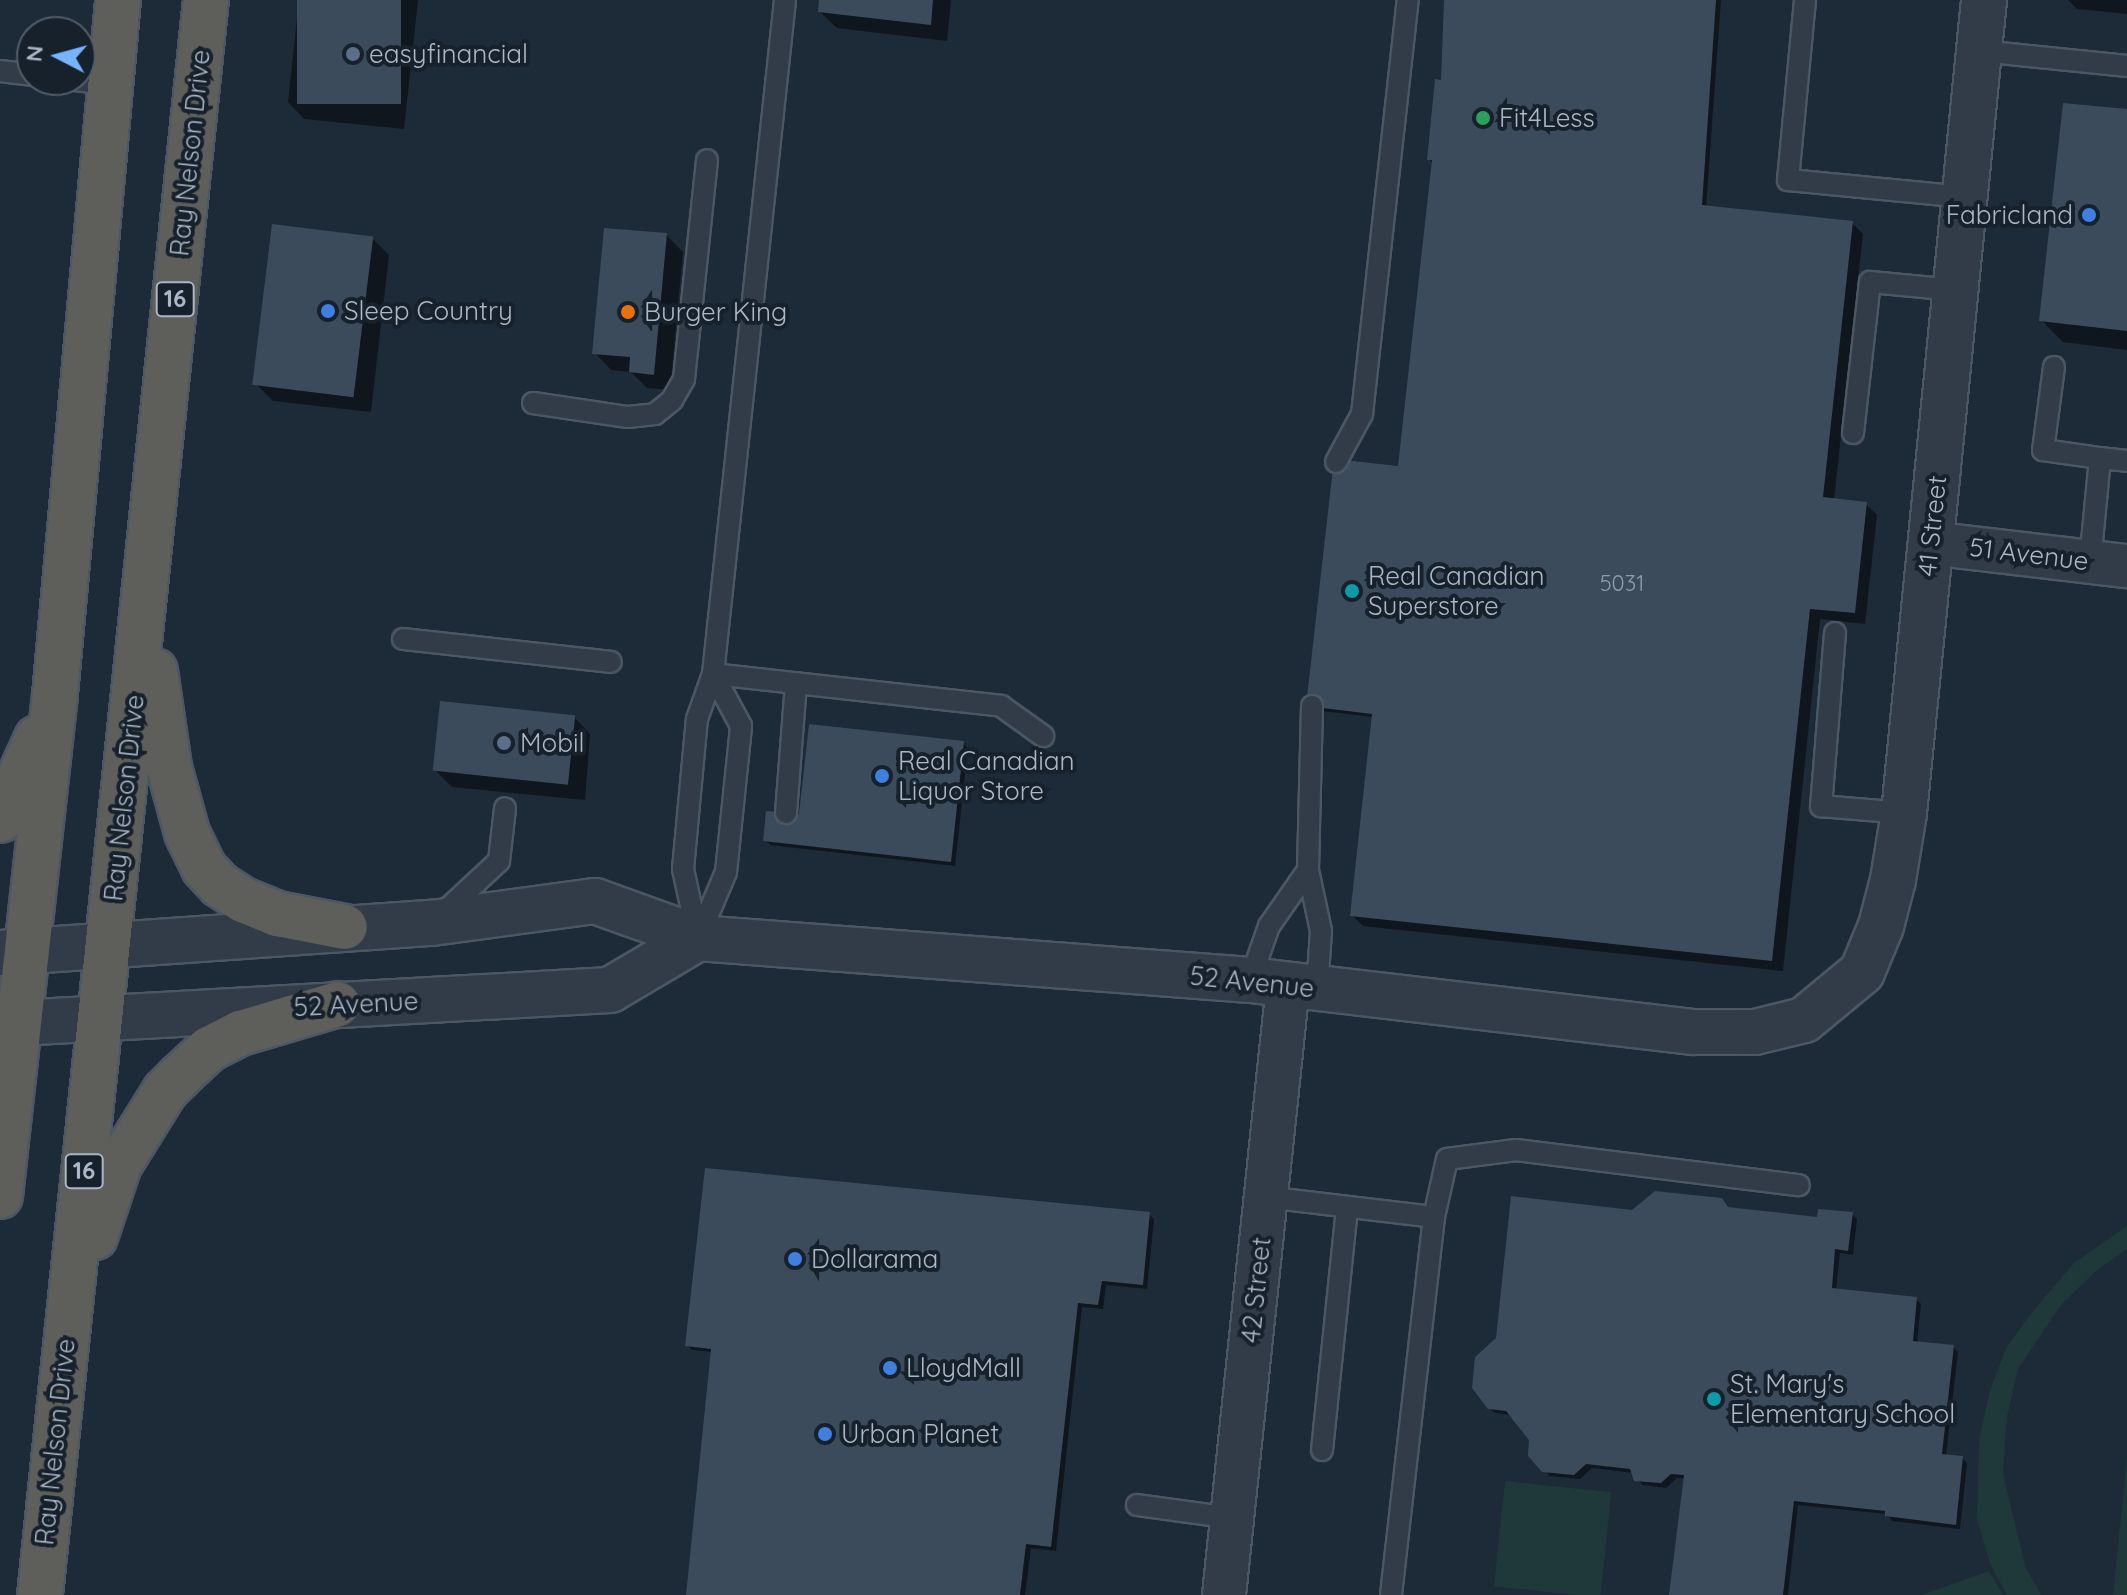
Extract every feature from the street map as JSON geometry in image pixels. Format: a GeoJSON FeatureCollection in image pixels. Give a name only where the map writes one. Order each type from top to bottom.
{"type":"FeatureCollection","features":[{"type":"Feature","properties":{"kind":"highway"},"geometry":{"type":"LineString","coordinates":[[96,69],[118,0]]}},
{"type":"Feature","properties":{"kind":"highway","name":"Ray Nelson Drive"},"geometry":{"type":"LineString","coordinates":[[41,1592],[206,0]]}},
{"type":"Feature","properties":{"kind":"highway"},"geometry":{"type":"LineString","coordinates":[[0,1196],[14,951],[55,695],[91,96]]}},
{"type":"Feature","properties":{"kind":"highway"},"geometry":{"type":"LineString","coordinates":[[146,597],[165,749],[187,833],[204,868],[220,885],[243,900],[278,914],[345,927]]}},
{"type":"Feature","properties":{"kind":"highway"},"geometry":{"type":"LineString","coordinates":[[0,820],[55,695]]}},
{"type":"Feature","properties":{"kind":"highway"},"geometry":{"type":"LineString","coordinates":[[67,1323],[119,1165],[165,1091],[209,1049],[241,1033],[338,1004]]}},
{"type":"Feature","properties":{"kind":"street","name":"41 Street"},"geometry":{"type":"LineString","coordinates":[[1804,1020],[1862,972],[1881,926],[1893,880],[1904,813],[1984,0]]}},
{"type":"Feature","properties":{"kind":"street","name":"51 Avenue"},"geometry":{"type":"LineString","coordinates":[[1930,543],[2109,564]]}},
{"type":"Feature","properties":{"kind":"street","name":"52 Avenue"},"geometry":{"type":"LineString","coordinates":[[14,951],[432,923],[595,901],[698,938],[1285,985],[1694,1032],[1755,1032],[1804,1020]]}},
{"type":"Feature","properties":{"kind":"street","name":"52 Avenue"},"geometry":{"type":"LineString","coordinates":[[10,1024],[610,990],[698,938]]}},
{"type":"Feature","properties":{"kind":"street","name":"42 Street"},"geometry":{"type":"LineString","coordinates":[[1224,1595],[1285,985]]}},
{"type":"Feature","properties":{"kind":"lane"},"geometry":{"type":"LineString","coordinates":[[698,938],[683,869],[697,719],[713,674],[785,0]]}},
{"type":"Feature","properties":{"kind":"lane"},"geometry":{"type":"LineString","coordinates":[[1336,462],[1362,414],[1408,0]]}},
{"type":"Feature","properties":{"kind":"lane"},"geometry":{"type":"LineString","coordinates":[[1805,0],[1788,180],[1965,197]]}},
{"type":"Feature","properties":{"kind":"lane"},"geometry":{"type":"LineString","coordinates":[[1980,51],[2127,66]]}},
{"type":"Feature","properties":{"kind":"lane"},"geometry":{"type":"LineString","coordinates":[[533,403],[628,417],[655,414],[672,400],[684,379],[707,160]]}},
{"type":"Feature","properties":{"kind":"lane"},"geometry":{"type":"LineString","coordinates":[[1853,433],[1870,282],[1955,290]]}},
{"type":"Feature","properties":{"kind":"lane"},"geometry":{"type":"LineString","coordinates":[[2054,367],[2043,450],[2127,461]]}},
{"type":"Feature","properties":{"kind":"lane"},"geometry":{"type":"LineString","coordinates":[[2100,458],[2109,564]]}},
{"type":"Feature","properties":{"kind":"lane"},"geometry":{"type":"LineString","coordinates":[[1835,633],[1821,806],[1904,813]]}},
{"type":"Feature","properties":{"kind":"lane"},"geometry":{"type":"LineString","coordinates":[[403,639],[611,662]]}},
{"type":"Feature","properties":{"kind":"lane"},"geometry":{"type":"LineString","coordinates":[[713,674],[1001,706],[1043,736]]}},
{"type":"Feature","properties":{"kind":"lane"},"geometry":{"type":"LineString","coordinates":[[698,938],[726,872],[741,726],[713,674]]}},
{"type":"Feature","properties":{"kind":"lane"},"geometry":{"type":"LineString","coordinates":[[786,813],[796,683]]}},
{"type":"Feature","properties":{"kind":"lane"},"geometry":{"type":"LineString","coordinates":[[1285,985],[1321,931],[1308,870],[1312,706]]}},
{"type":"Feature","properties":{"kind":"lane"},"geometry":{"type":"LineString","coordinates":[[432,923],[499,861],[505,808]]}},
{"type":"Feature","properties":{"kind":"lane"},"geometry":{"type":"LineString","coordinates":[[1285,985],[1269,926],[1308,870]]}},
{"type":"Feature","properties":{"kind":"lane"},"geometry":{"type":"LineString","coordinates":[[1391,1595],[1434,1217],[1447,1159],[1516,1150],[1799,1185]]}},
{"type":"Feature","properties":{"kind":"lane"},"geometry":{"type":"LineString","coordinates":[[1266,1197],[1434,1217]]}},
{"type":"Feature","properties":{"kind":"lane"},"geometry":{"type":"LineString","coordinates":[[1322,1450],[1347,1207]]}},
{"type":"Feature","properties":{"kind":"lane"},"geometry":{"type":"LineString","coordinates":[[1137,1505],[1232,1518]]}},
{"type":"Feature","properties":{"kind":"green space"},"geometry":{"type":"Polygon","coordinates":[[[2127,1226],[2127,1249],[2097,1270],[2061,1305],[2018,1369],[2007,1417],[2003,1473],[2025,1566],[2041,1595],[2007,1595],[1991,1566],[1977,1520],[1979,1440],[1990,1390],[2006,1348],[2033,1311],[2074,1263],[2127,1226]]]}},
{"type":"Feature","properties":{"kind":"green space"},"geometry":{"type":"Polygon","coordinates":[[[2127,1457],[2127,1595],[2113,1595],[2127,1457]]]}},
{"type":"Feature","properties":{"kind":"green space"},"geometry":{"type":"Polygon","coordinates":[[[1505,1481],[1611,1492],[1601,1595],[1494,1586],[1505,1481]]]}},
{"type":"Feature","properties":{"kind":"green space"},"geometry":{"type":"Polygon","coordinates":[[[1989,1571],[2003,1595],[1921,1595],[1989,1571]]]}},
{"type":"Feature","properties":{"kind":"building"},"geometry":{"type":"Polygon","coordinates":[[[297,0],[401,0],[401,104],[297,104],[297,0]]]}},
{"type":"Feature","properties":{"kind":"building"},"geometry":{"type":"Polygon","coordinates":[[[819,0],[933,0],[931,25],[818,12],[819,0]]]}},
{"type":"Feature","properties":{"kind":"building","name":"Real Canadian Superstore"},"geometry":{"type":"Polygon","coordinates":[[[1444,0],[1716,0],[1702,205],[1853,221],[1823,497],[1867,502],[1855,613],[1810,609],[1772,961],[1350,916],[1372,714],[1306,706],[1334,459],[1398,466],[1432,160],[1427,160],[1435,79],[1441,80],[1444,0]]]}},
{"type":"Feature","properties":{"kind":"building","name":"Fabricland"},"geometry":{"type":"Polygon","coordinates":[[[2063,103],[2127,109],[2127,331],[2039,321],[2063,103]]]}},
{"type":"Feature","properties":{"kind":"building"},"geometry":{"type":"Polygon","coordinates":[[[272,224],[373,236],[353,397],[252,385],[272,224]]]}},
{"type":"Feature","properties":{"kind":"building","name":"Burger King"},"geometry":{"type":"Polygon","coordinates":[[[604,228],[667,233],[654,375],[629,372],[630,357],[592,354],[604,228]]]}},
{"type":"Feature","properties":{"kind":"building","name":"Mobil"},"geometry":{"type":"Polygon","coordinates":[[[440,701],[575,715],[568,785],[433,771],[440,701]]]}},
{"type":"Feature","properties":{"kind":"building","name":"Real Canadian Liquor Store"},"geometry":{"type":"Polygon","coordinates":[[[809,724],[964,741],[951,862],[763,841],[766,811],[799,814],[809,724]]]}},
{"type":"Feature","properties":{"kind":"building","name":"LloydMall"},"geometry":{"type":"Polygon","coordinates":[[[705,1168],[1150,1212],[1143,1285],[1102,1281],[1098,1305],[1078,1303],[1051,1547],[1026,1544],[1020,1595],[686,1595],[711,1349],[685,1346],[705,1168]]]}},
{"type":"Feature","properties":{"kind":"building","name":"St. Mary's Elementary School"},"geometry":{"type":"Polygon","coordinates":[[[1655,1191],[1722,1198],[1728,1207],[1817,1217],[1818,1209],[1853,1212],[1848,1251],[1835,1249],[1832,1288],[1917,1297],[1913,1341],[1954,1345],[1942,1454],[1963,1456],[1956,1525],[1885,1516],[1885,1511],[1794,1501],[1783,1595],[1669,1595],[1684,1475],[1671,1474],[1661,1483],[1634,1481],[1630,1469],[1586,1464],[1574,1475],[1542,1472],[1528,1456],[1529,1440],[1506,1411],[1488,1409],[1472,1388],[1475,1357],[1496,1338],[1511,1196],[1632,1210],[1655,1191]]]}},
{"type":"Feature","properties":{"kind":"place","name":"easyfinancial"},"geometry":{"type":"Point","coordinates":[353,54]}},
{"type":"Feature","properties":{"kind":"place","name":"Fit4Less"},"geometry":{"type":"Point","coordinates":[1483,118]}},
{"type":"Feature","properties":{"kind":"place","name":"Fabricland"},"geometry":{"type":"Point","coordinates":[2089,215]}},
{"type":"Feature","properties":{"kind":"place","name":"Sleep Country"},"geometry":{"type":"Point","coordinates":[328,311]}},
{"type":"Feature","properties":{"kind":"place","name":"Burger King"},"geometry":{"type":"Point","coordinates":[628,312]}},
{"type":"Feature","properties":{"kind":"place","name":"Real Canadian Superstore"},"geometry":{"type":"Point","coordinates":[1352,591]}},
{"type":"Feature","properties":{"kind":"place","name":"Mobil"},"geometry":{"type":"Point","coordinates":[504,743]}},
{"type":"Feature","properties":{"kind":"place","name":"Real Canadian Liquor Store"},"geometry":{"type":"Point","coordinates":[882,776]}},
{"type":"Feature","properties":{"kind":"place","name":"Dollarama"},"geometry":{"type":"Point","coordinates":[795,1259]}},
{"type":"Feature","properties":{"kind":"place","name":"LloydMall"},"geometry":{"type":"Point","coordinates":[890,1368]}},
{"type":"Feature","properties":{"kind":"place","name":"St. Mary's Elementary School"},"geometry":{"type":"Point","coordinates":[1714,1399]}},
{"type":"Feature","properties":{"kind":"place","name":"Urban Planet"},"geometry":{"type":"Point","coordinates":[825,1434]}}]}
